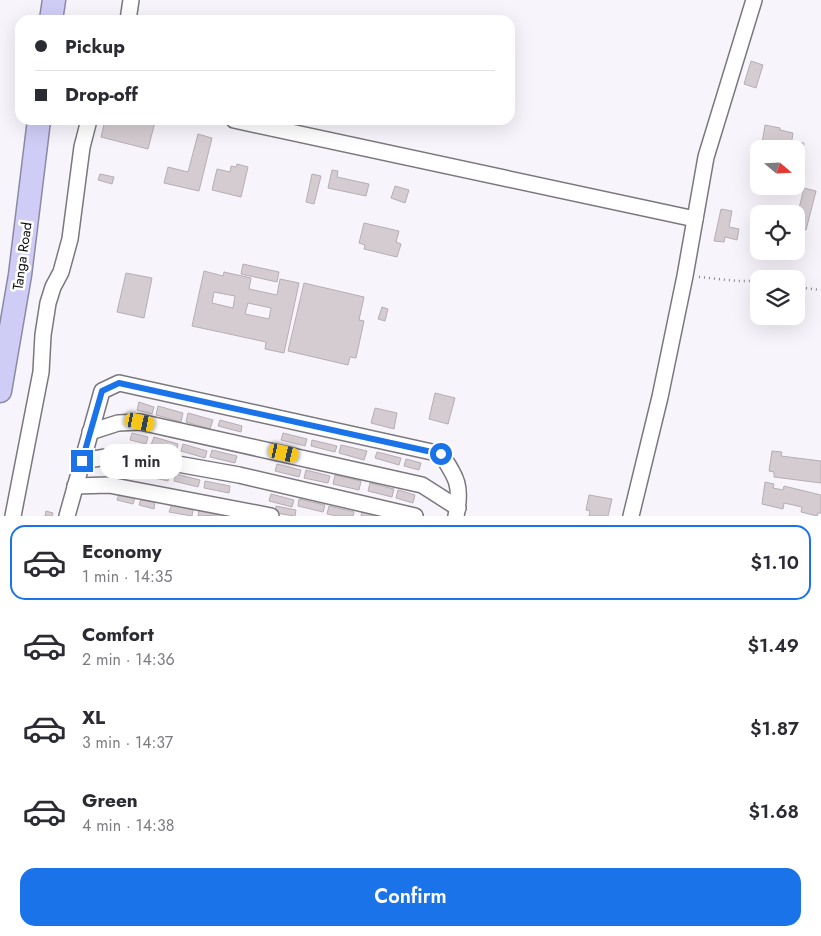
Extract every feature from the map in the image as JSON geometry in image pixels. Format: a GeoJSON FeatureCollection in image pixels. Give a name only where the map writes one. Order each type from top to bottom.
{"type":"FeatureCollection","features":[{"type":"Feature","properties":{"kind":"highway"},"geometry":{"type":"LineString","coordinates":[[52,15],[54,0]]}},
{"type":"Feature","properties":{"kind":"highway","name":"Tanga Road"},"geometry":{"type":"LineString","coordinates":[[0,391],[20,275],[38,125]]}},
{"type":"Feature","properties":{"kind":"street"},"geometry":{"type":"LineString","coordinates":[[129,15],[131,0]]}},
{"type":"Feature","properties":{"kind":"street"},"geometry":{"type":"LineString","coordinates":[[631,516],[660,397],[696,219],[706,157],[754,0]]}},
{"type":"Feature","properties":{"kind":"street"},"geometry":{"type":"LineString","coordinates":[[13,516],[41,372],[43,335],[48,303],[53,287],[61,272],[70,238],[82,147],[88,125]]}},
{"type":"Feature","properties":{"kind":"street"},"geometry":{"type":"LineString","coordinates":[[257,125],[696,219]]}},
{"type":"Feature","properties":{"kind":"street"},"geometry":{"type":"LineString","coordinates":[[67,516],[90,432],[102,391],[119,383],[441,454],[456,477],[460,500],[457,512],[422,485],[140,422],[118,423],[90,432]]}},
{"type":"Feature","properties":{"kind":"street"},"geometry":{"type":"LineString","coordinates":[[82,461],[112,456],[133,456],[240,475],[415,516]]}},
{"type":"Feature","properties":{"kind":"street"},"geometry":{"type":"LineString","coordinates":[[75,486],[109,485],[271,516]]}},
{"type":"Feature","properties":{"kind":"path"},"geometry":{"type":"LineString","coordinates":[[685,276],[750,281]]}},
{"type":"Feature","properties":{"kind":"path"},"geometry":{"type":"LineString","coordinates":[[805,288],[821,290]]}},
{"type":"Feature","properties":{"kind":"building"},"geometry":{"type":"Polygon","coordinates":[[[751,61],[763,65],[756,88],[744,84],[751,61]]]}},
{"type":"Feature","properties":{"kind":"building"},"geometry":{"type":"Polygon","coordinates":[[[104,125],[154,125],[148,149],[101,137],[104,125]]]}},
{"type":"Feature","properties":{"kind":"building"},"geometry":{"type":"Polygon","coordinates":[[[765,125],[793,133],[792,140],[762,140],[765,125]]]}},
{"type":"Feature","properties":{"kind":"building"},"geometry":{"type":"Polygon","coordinates":[[[198,134],[212,138],[199,191],[164,183],[168,167],[188,172],[198,134]]]}},
{"type":"Feature","properties":{"kind":"building"},"geometry":{"type":"Polygon","coordinates":[[[237,164],[248,167],[241,197],[212,190],[217,169],[230,172],[231,166],[236,167],[237,164]]]}},
{"type":"Feature","properties":{"kind":"building"},"geometry":{"type":"Polygon","coordinates":[[[332,170],[338,171],[337,177],[369,184],[366,196],[328,188],[332,170]]]}},
{"type":"Feature","properties":{"kind":"building"},"geometry":{"type":"Polygon","coordinates":[[[100,174],[114,177],[112,184],[98,180],[100,174]]]}},
{"type":"Feature","properties":{"kind":"building"},"geometry":{"type":"Polygon","coordinates":[[[312,174],[321,176],[314,204],[306,202],[312,174]]]}},
{"type":"Feature","properties":{"kind":"building"},"geometry":{"type":"Polygon","coordinates":[[[395,186],[409,190],[405,203],[391,198],[395,186]]]}},
{"type":"Feature","properties":{"kind":"building"},"geometry":{"type":"Polygon","coordinates":[[[805,188],[816,191],[806,230],[805,205],[800,205],[802,195],[805,195],[805,188]]]}},
{"type":"Feature","properties":{"kind":"building"},"geometry":{"type":"Polygon","coordinates":[[[721,209],[732,211],[729,227],[739,229],[737,240],[725,237],[724,242],[714,241],[721,209]]]}},
{"type":"Feature","properties":{"kind":"building"},"geometry":{"type":"Polygon","coordinates":[[[364,223],[399,231],[396,242],[401,244],[397,257],[364,249],[365,245],[359,243],[364,223]]]}},
{"type":"Feature","properties":{"kind":"building"},"geometry":{"type":"Polygon","coordinates":[[[243,264],[279,272],[277,282],[241,274],[243,264]]]}},
{"type":"Feature","properties":{"kind":"building"},"geometry":{"type":"Polygon","coordinates":[[[204,271],[223,276],[224,272],[251,278],[249,289],[277,295],[280,279],[299,283],[284,353],[265,349],[266,342],[192,326],[204,271]],[[214,292],[212,303],[233,308],[235,296],[214,292]],[[248,303],[245,314],[269,319],[271,308],[248,303]]]}},
{"type":"Feature","properties":{"kind":"building"},"geometry":{"type":"Polygon","coordinates":[[[126,273],[152,278],[144,318],[117,312],[126,273]]]}},
{"type":"Feature","properties":{"kind":"building"},"geometry":{"type":"Polygon","coordinates":[[[304,283],[364,297],[359,320],[364,321],[356,358],[350,357],[348,365],[288,351],[304,283]]]}},
{"type":"Feature","properties":{"kind":"building"},"geometry":{"type":"Polygon","coordinates":[[[382,307],[388,309],[385,321],[378,319],[382,307]]]}},
{"type":"Feature","properties":{"kind":"building"},"geometry":{"type":"Polygon","coordinates":[[[435,393],[455,398],[448,424],[429,419],[435,393]]]}},
{"type":"Feature","properties":{"kind":"building"},"geometry":{"type":"Polygon","coordinates":[[[139,402],[154,407],[152,414],[137,410],[139,402]]]}},
{"type":"Feature","properties":{"kind":"building"},"geometry":{"type":"Polygon","coordinates":[[[158,406],[183,413],[181,422],[156,415],[158,406]]]}},
{"type":"Feature","properties":{"kind":"building"},"geometry":{"type":"Polygon","coordinates":[[[375,408],[397,413],[394,429],[371,423],[375,408]]]}},
{"type":"Feature","properties":{"kind":"building"},"geometry":{"type":"Polygon","coordinates":[[[188,413],[213,420],[210,429],[186,422],[188,413]]]}},
{"type":"Feature","properties":{"kind":"building"},"geometry":{"type":"Polygon","coordinates":[[[220,420],[242,426],[241,432],[218,426],[220,420]]]}},
{"type":"Feature","properties":{"kind":"building"},"geometry":{"type":"Polygon","coordinates":[[[132,433],[148,437],[146,444],[130,440],[132,433]]]}},
{"type":"Feature","properties":{"kind":"building"},"geometry":{"type":"Polygon","coordinates":[[[283,433],[307,439],[305,446],[281,440],[283,433]]]}},
{"type":"Feature","properties":{"kind":"building"},"geometry":{"type":"Polygon","coordinates":[[[154,437],[178,444],[176,452],[151,445],[154,437]]]}},
{"type":"Feature","properties":{"kind":"building"},"geometry":{"type":"Polygon","coordinates":[[[312,440],[337,446],[335,452],[311,446],[312,440]]]}},
{"type":"Feature","properties":{"kind":"building"},"geometry":{"type":"Polygon","coordinates":[[[183,444],[207,451],[205,458],[181,451],[183,444]]]}},
{"type":"Feature","properties":{"kind":"building"},"geometry":{"type":"Polygon","coordinates":[[[341,445],[367,451],[364,460],[339,453],[341,445]]]}},
{"type":"Feature","properties":{"kind":"building"},"geometry":{"type":"Polygon","coordinates":[[[212,450],[237,456],[235,463],[210,457],[212,450]]]}},
{"type":"Feature","properties":{"kind":"building"},"geometry":{"type":"Polygon","coordinates":[[[772,451],[782,452],[781,456],[821,461],[821,483],[774,477],[774,472],[769,471],[772,451]]]}},
{"type":"Feature","properties":{"kind":"building"},"geometry":{"type":"Polygon","coordinates":[[[377,452],[401,458],[399,465],[375,458],[377,452]]]}},
{"type":"Feature","properties":{"kind":"building"},"geometry":{"type":"Polygon","coordinates":[[[406,459],[421,463],[419,470],[404,466],[406,459]]]}},
{"type":"Feature","properties":{"kind":"building"},"geometry":{"type":"Polygon","coordinates":[[[125,463],[141,468],[139,475],[123,470],[125,463]]]}},
{"type":"Feature","properties":{"kind":"building"},"geometry":{"type":"Polygon","coordinates":[[[277,464],[301,470],[299,477],[275,471],[277,464]]]}},
{"type":"Feature","properties":{"kind":"building"},"geometry":{"type":"Polygon","coordinates":[[[147,468],[169,473],[168,481],[145,476],[147,468]]]}},
{"type":"Feature","properties":{"kind":"building"},"geometry":{"type":"Polygon","coordinates":[[[306,470],[330,476],[328,483],[304,478],[306,470]]]}},
{"type":"Feature","properties":{"kind":"building"},"geometry":{"type":"Polygon","coordinates":[[[176,474],[200,480],[198,487],[174,481],[176,474]]]}},
{"type":"Feature","properties":{"kind":"building"},"geometry":{"type":"Polygon","coordinates":[[[335,475],[361,481],[359,490],[333,484],[335,475]]]}},
{"type":"Feature","properties":{"kind":"building"},"geometry":{"type":"Polygon","coordinates":[[[205,481],[230,486],[229,493],[204,488],[205,481]]]}},
{"type":"Feature","properties":{"kind":"building"},"geometry":{"type":"Polygon","coordinates":[[[765,482],[774,484],[773,488],[783,490],[784,486],[821,495],[821,513],[818,513],[817,516],[801,512],[802,507],[784,503],[783,509],[762,504],[765,482]]]}},
{"type":"Feature","properties":{"kind":"building"},"geometry":{"type":"Polygon","coordinates":[[[370,483],[394,489],[392,497],[368,491],[370,483]]]}},
{"type":"Feature","properties":{"kind":"building"},"geometry":{"type":"Polygon","coordinates":[[[398,490],[415,495],[413,503],[396,498],[398,490]]]}},
{"type":"Feature","properties":{"kind":"building"},"geometry":{"type":"Polygon","coordinates":[[[119,494],[135,498],[133,504],[117,500],[119,494]]]}},
{"type":"Feature","properties":{"kind":"building"},"geometry":{"type":"Polygon","coordinates":[[[271,494],[294,500],[292,507],[269,501],[271,494]]]}},
{"type":"Feature","properties":{"kind":"building"},"geometry":{"type":"Polygon","coordinates":[[[589,495],[612,499],[608,516],[589,516],[590,511],[586,510],[589,495]]]}},
{"type":"Feature","properties":{"kind":"building"},"geometry":{"type":"Polygon","coordinates":[[[141,499],[155,502],[154,509],[139,505],[141,499]]]}},
{"type":"Feature","properties":{"kind":"building"},"geometry":{"type":"Polygon","coordinates":[[[299,499],[325,505],[323,512],[298,506],[299,499]]]}},
{"type":"Feature","properties":{"kind":"building"},"geometry":{"type":"Polygon","coordinates":[[[172,504],[193,510],[192,516],[169,512],[172,504]]]}},
{"type":"Feature","properties":{"kind":"building"},"geometry":{"type":"Polygon","coordinates":[[[276,506],[296,510],[295,516],[275,513],[276,506]]]}},
{"type":"Feature","properties":{"kind":"building"},"geometry":{"type":"Polygon","coordinates":[[[329,506],[354,512],[353,516],[327,514],[329,506]]]}},
{"type":"Feature","properties":{"kind":"building"},"geometry":{"type":"Polygon","coordinates":[[[199,510],[223,515],[198,516],[199,510]]]}},
{"type":"Feature","properties":{"kind":"building"},"geometry":{"type":"Polygon","coordinates":[[[46,511],[53,513],[52,516],[45,516],[46,511]]]}},
{"type":"Feature","properties":{"kind":"building"},"geometry":{"type":"Polygon","coordinates":[[[362,512],[377,516],[361,516],[362,512]]]}},
{"type":"Feature","properties":{"kind":"route"},"geometry":{"type":"LineString","coordinates":[[82,461],[102,391],[119,383],[441,454]]}}]}
